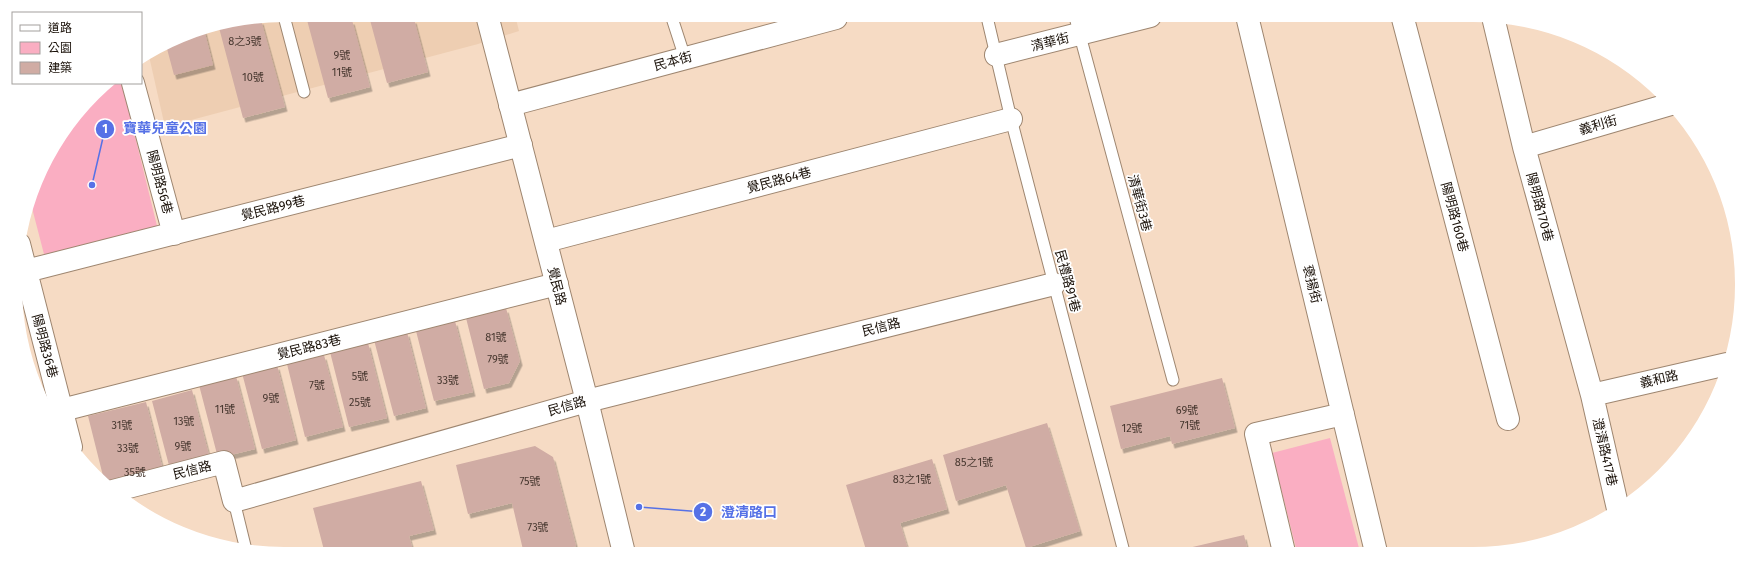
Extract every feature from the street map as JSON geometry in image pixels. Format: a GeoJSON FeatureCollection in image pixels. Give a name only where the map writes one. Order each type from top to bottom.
{"type":"FeatureCollection","features":[{"type":"Feature","properties":{"kind":"street","name":"覺民路"},"geometry":{"type":"LineString","coordinates":[[489,22],[587,401],[623,547]]}},
{"type":"Feature","properties":{"kind":"street","name":"民本街"},"geometry":{"type":"LineString","coordinates":[[510,105],[821,22]]}},
{"type":"Feature","properties":{"kind":"street","name":"清華街"},"geometry":{"type":"LineString","coordinates":[[996,55],[1078,25],[1102,22]]}},
{"type":"Feature","properties":{"kind":"street","name":"褒揚街"},"geometry":{"type":"LineString","coordinates":[[1249,22],[1375,547]]}},
{"type":"Feature","properties":{"kind":"street","name":"陽明路160巷"},"geometry":{"type":"LineString","coordinates":[[1404,22],[1508,419]]}},
{"type":"Feature","properties":{"kind":"street","name":"陽明路170巷"},"geometry":{"type":"LineString","coordinates":[[1494,23],[1524,147],[1592,395]]}},
{"type":"Feature","properties":{"kind":"street","name":"陽明路56巷"},"geometry":{"type":"LineString","coordinates":[[133,84],[174,234]]}},
{"type":"Feature","properties":{"kind":"street","name":"義利街"},"geometry":{"type":"LineString","coordinates":[[1524,147],[1665,106]]}},
{"type":"Feature","properties":{"kind":"street","name":"覺民路64巷"},"geometry":{"type":"LineString","coordinates":[[546,241],[1011,119]]}},
{"type":"Feature","properties":{"kind":"street","name":"覺民路99巷"},"geometry":{"type":"LineString","coordinates":[[26,272],[521,145]]}},
{"type":"Feature","properties":{"kind":"street","name":"陽明路36巷"},"geometry":{"type":"LineString","coordinates":[[23,261],[47,386],[62,410],[67,432]]}},
{"type":"Feature","properties":{"kind":"street","name":"覺民路83巷"},"geometry":{"type":"LineString","coordinates":[[62,410],[557,284]]}},
{"type":"Feature","properties":{"kind":"street","name":"民信路"},"geometry":{"type":"LineString","coordinates":[[119,488],[224,462],[234,501],[587,401],[1054,284]]}},
{"type":"Feature","properties":{"kind":"street","name":"義和路"},"geometry":{"type":"LineString","coordinates":[[1592,395],[1722,365]]}},
{"type":"Feature","properties":{"kind":"street","name":"澄清路417巷"},"geometry":{"type":"LineString","coordinates":[[1592,395],[1617,504]]}},
{"type":"Feature","properties":{"kind":"street"},"geometry":{"type":"LineString","coordinates":[[1283,547],[1256,434],[1343,414]]}},
{"type":"Feature","properties":{"kind":"lane"},"geometry":{"type":"LineString","coordinates":[[286,22],[304,92]]}},
{"type":"Feature","properties":{"kind":"lane"},"geometry":{"type":"LineString","coordinates":[[673,22],[685,58]]}},
{"type":"Feature","properties":{"kind":"lane","name":"民禮路91巷"},"geometry":{"type":"LineString","coordinates":[[988,22],[1011,119],[1123,547]]}},
{"type":"Feature","properties":{"kind":"lane","name":"清華街3巷"},"geometry":{"type":"LineString","coordinates":[[1078,25],[1173,380]]}},
{"type":"Feature","properties":{"kind":"lane"},"geometry":{"type":"LineString","coordinates":[[234,501],[245,544]]}},
{"type":"Feature","properties":{"kind":"shaded area"},"geometry":{"type":"Polygon","coordinates":[[[284,22],[517,22],[519,31],[478,44],[165,127],[150,59],[168,49],[200,36],[250,24],[284,22]]]}},
{"type":"Feature","properties":{"kind":"green space"},"geometry":{"type":"Polygon","coordinates":[[[115,84],[122,84],[158,230],[45,258],[33,211],[49,168],[66,139],[87,111],[115,84]]]}},
{"type":"Feature","properties":{"kind":"green space"},"geometry":{"type":"Polygon","coordinates":[[[1330,438],[1359,547],[1296,547],[1272,453],[1330,438]]]}},
{"type":"Feature","properties":{"kind":"building"},"geometry":{"type":"Polygon","coordinates":[[[308,22],[353,22],[370,87],[328,98],[308,22]]]}},
{"type":"Feature","properties":{"kind":"building"},"geometry":{"type":"Polygon","coordinates":[[[371,22],[415,22],[428,72],[387,83],[371,22]]]}},
{"type":"Feature","properties":{"kind":"building"},"geometry":{"type":"Polygon","coordinates":[[[262,23],[285,107],[243,118],[220,30],[250,24],[262,23]]]}},
{"type":"Feature","properties":{"kind":"building"},"geometry":{"type":"Polygon","coordinates":[[[205,34],[213,65],[174,75],[167,49],[205,34]]]}},
{"type":"Feature","properties":{"kind":"building"},"geometry":{"type":"Polygon","coordinates":[[[506,308],[520,361],[509,383],[484,389],[466,318],[506,308]]]}},
{"type":"Feature","properties":{"kind":"building"},"geometry":{"type":"Polygon","coordinates":[[[455,321],[473,392],[434,401],[416,331],[455,321]]]}},
{"type":"Feature","properties":{"kind":"building"},"geometry":{"type":"Polygon","coordinates":[[[407,332],[426,408],[394,416],[374,340],[407,332]]]}},
{"type":"Feature","properties":{"kind":"building"},"geometry":{"type":"Polygon","coordinates":[[[368,343],[387,418],[349,427],[330,352],[368,343]]]}},
{"type":"Feature","properties":{"kind":"building"},"geometry":{"type":"Polygon","coordinates":[[[324,355],[343,427],[305,437],[287,364],[324,355]]]}},
{"type":"Feature","properties":{"kind":"building"},"geometry":{"type":"Polygon","coordinates":[[[277,365],[296,440],[262,449],[242,373],[277,365]]]}},
{"type":"Feature","properties":{"kind":"building"},"geometry":{"type":"Polygon","coordinates":[[[236,376],[255,449],[218,458],[199,385],[236,376]]]}},
{"type":"Feature","properties":{"kind":"building"},"geometry":{"type":"Polygon","coordinates":[[[1222,378],[1235,428],[1172,444],[1170,436],[1121,449],[1110,406],[1222,378]]]}},
{"type":"Feature","properties":{"kind":"building"},"geometry":{"type":"Polygon","coordinates":[[[192,390],[211,463],[171,473],[152,401],[192,390]]]}},
{"type":"Feature","properties":{"kind":"building"},"geometry":{"type":"Polygon","coordinates":[[[146,402],[165,478],[113,483],[111,482],[102,473],[88,416],[146,402]]]}},
{"type":"Feature","properties":{"kind":"building"},"geometry":{"type":"Polygon","coordinates":[[[1047,423],[1080,531],[1026,547],[1006,485],[956,501],[943,455],[1047,423]]]}},
{"type":"Feature","properties":{"kind":"building"},"geometry":{"type":"Polygon","coordinates":[[[535,446],[553,457],[576,546],[522,547],[512,503],[468,514],[456,465],[535,446]]]}},
{"type":"Feature","properties":{"kind":"building"},"geometry":{"type":"Polygon","coordinates":[[[932,459],[947,509],[900,523],[907,547],[865,547],[846,485],[932,459]]]}},
{"type":"Feature","properties":{"kind":"building"},"geometry":{"type":"Polygon","coordinates":[[[421,481],[434,530],[409,536],[412,547],[323,547],[313,508],[421,481]]]}},
{"type":"Feature","properties":{"kind":"building"},"geometry":{"type":"Polygon","coordinates":[[[1244,535],[1247,547],[1192,547],[1244,535]]]}},
{"type":"Feature","properties":{"kind":"place","name":"寶華兒童公園"},"geometry":{"type":"Point","coordinates":[92,185]}},
{"type":"Feature","properties":{"kind":"place","name":"澄清路口"},"geometry":{"type":"Point","coordinates":[639,507]}}]}
